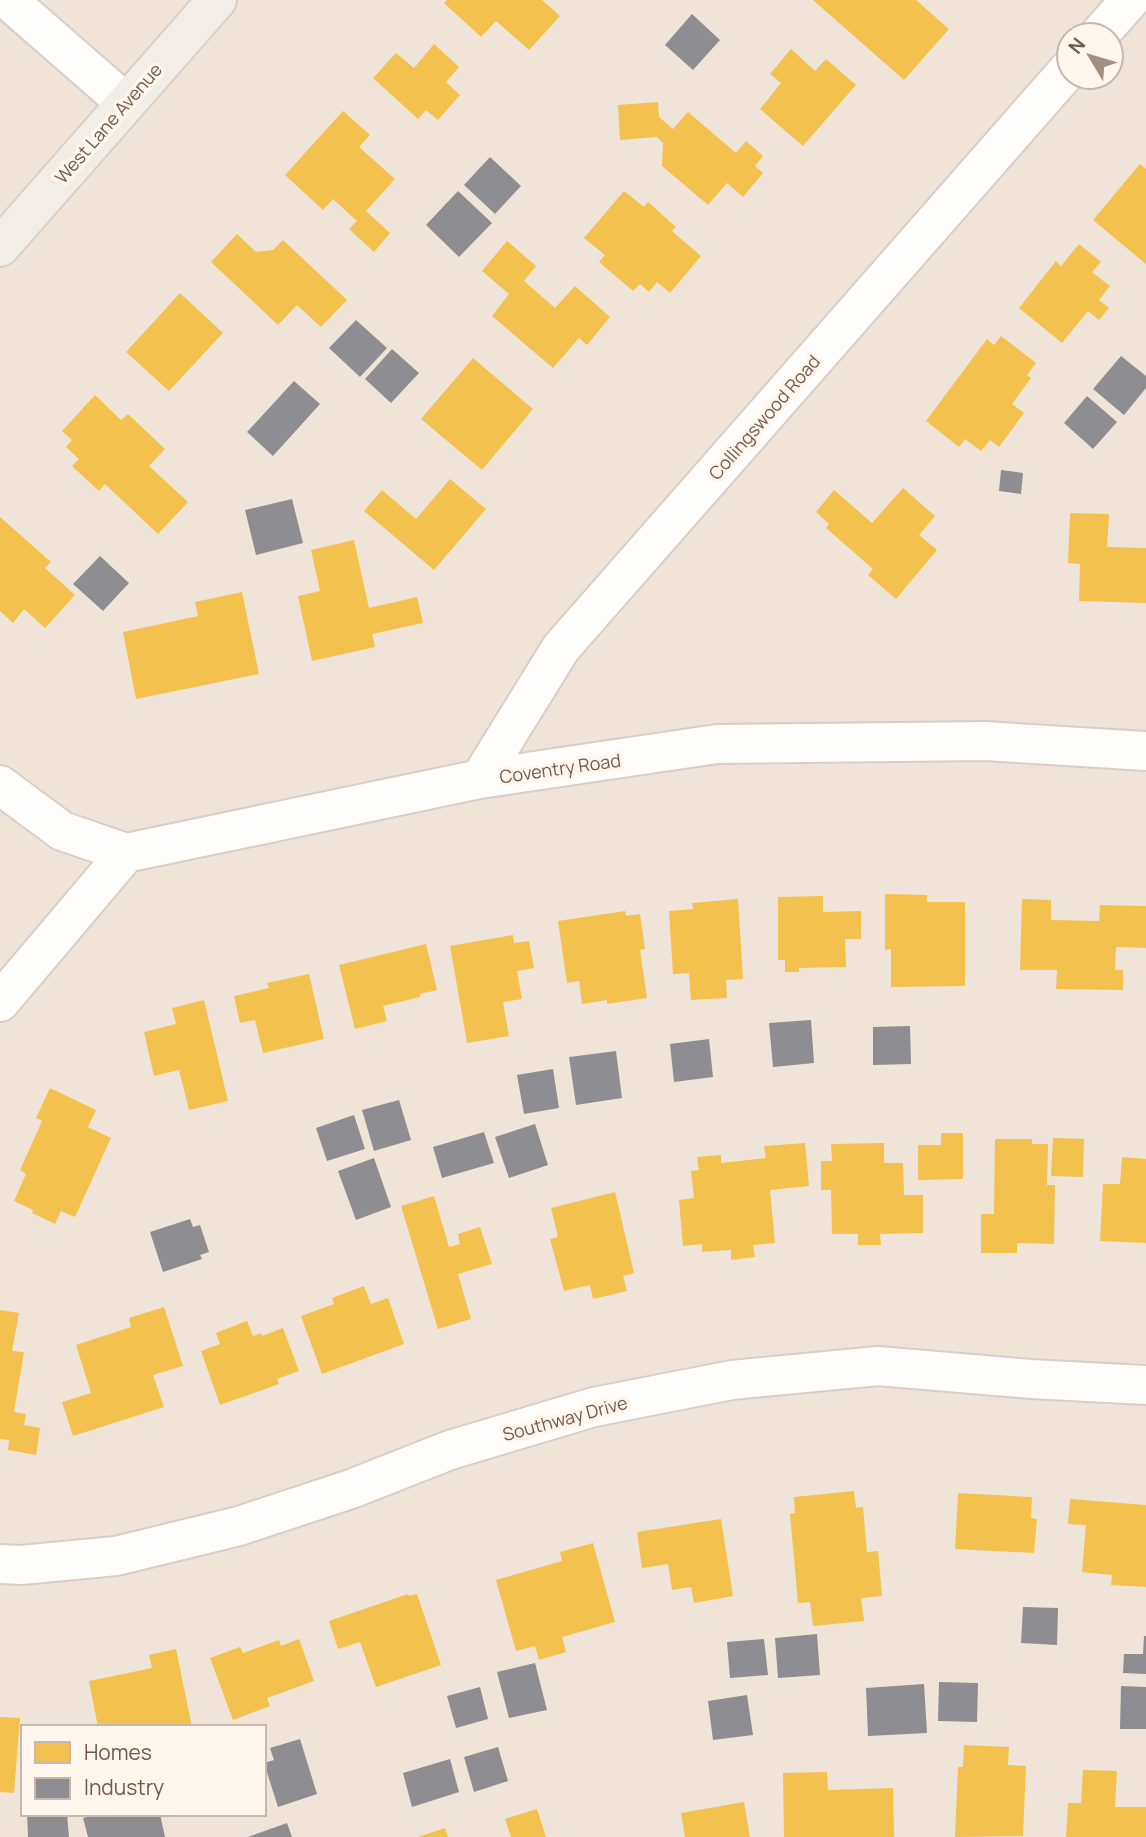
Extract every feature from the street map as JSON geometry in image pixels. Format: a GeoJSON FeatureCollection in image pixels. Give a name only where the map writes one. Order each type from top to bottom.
{"type":"FeatureCollection","features":[{"type":"Feature","properties":{"kind":"main road","name":"West Lane Avenue"},"geometry":{"type":"LineString","coordinates":[[0,247],[217,0]]}},
{"type":"Feature","properties":{"kind":"street"},"geometry":{"type":"LineString","coordinates":[[8,0],[126,103]]}},
{"type":"Feature","properties":{"kind":"street"},"geometry":{"type":"LineString","coordinates":[[1111,21],[1130,0]]}},
{"type":"Feature","properties":{"kind":"street","name":"Collingswood Road"},"geometry":{"type":"LineString","coordinates":[[480,779],[561,648],[1055,85]]}},
{"type":"Feature","properties":{"kind":"street","name":"Coventry Road"},"geometry":{"type":"LineString","coordinates":[[126,853],[480,779],[717,744],[985,741],[1146,751]]}},
{"type":"Feature","properties":{"kind":"street"},"geometry":{"type":"LineString","coordinates":[[0,785],[62,831],[126,853],[0,1002]]}},
{"type":"Feature","properties":{"kind":"street","name":"Southway Drive"},"geometry":{"type":"LineString","coordinates":[[0,1564],[21,1565],[116,1556],[239,1526],[502,1434],[594,1407],[732,1380],[878,1366],[1031,1379],[1146,1385]]}},
{"type":"Feature","properties":{"kind":"shaded area"},"geometry":{"type":"Polygon","coordinates":[[[0,0],[217,0],[0,247],[0,0]]]}},
{"type":"Feature","properties":{"kind":"shaded area"},"geometry":{"type":"Polygon","coordinates":[[[225,0],[1146,0],[1146,1837],[0,1837],[0,260],[225,0]]]}},
{"type":"Feature","properties":{"kind":"building: Homes"},"geometry":{"type":"Polygon","coordinates":[[[447,0],[542,0],[560,16],[529,50],[496,21],[481,37],[444,3],[447,0]]]}},
{"type":"Feature","properties":{"kind":"building: Homes"},"geometry":{"type":"Polygon","coordinates":[[[813,0],[916,0],[949,29],[904,80],[813,0]]]}},
{"type":"Feature","properties":{"kind":"building: Homes"},"geometry":{"type":"Polygon","coordinates":[[[434,44],[459,67],[446,82],[460,95],[438,120],[426,110],[418,119],[373,78],[396,53],[414,68],[434,44]]]}},
{"type":"Feature","properties":{"kind":"building: Homes"},"geometry":{"type":"Polygon","coordinates":[[[791,49],[815,71],[826,59],[856,85],[803,146],[760,109],[781,83],[770,74],[791,49]]]}},
{"type":"Feature","properties":{"kind":"building: Homes"},"geometry":{"type":"Polygon","coordinates":[[[658,102],[659,117],[673,129],[688,112],[736,153],[746,141],[763,156],[755,166],[763,173],[743,197],[727,183],[708,205],[662,166],[663,143],[657,137],[620,140],[618,105],[658,102]]]}},
{"type":"Feature","properties":{"kind":"building: Homes"},"geometry":{"type":"Polygon","coordinates":[[[343,111],[370,135],[359,147],[395,179],[366,211],[390,233],[374,252],[349,229],[357,221],[333,199],[323,210],[285,175],[343,111]]]}},
{"type":"Feature","properties":{"kind":"building: Homes"},"geometry":{"type":"Polygon","coordinates":[[[1140,164],[1146,169],[1146,264],[1093,220],[1140,164]]]}},
{"type":"Feature","properties":{"kind":"building: Homes"},"geometry":{"type":"Polygon","coordinates":[[[624,191],[644,207],[648,202],[676,227],[672,231],[701,256],[670,293],[657,282],[649,292],[640,284],[633,291],[599,262],[605,255],[584,238],[624,191]]]}},
{"type":"Feature","properties":{"kind":"building: Homes"},"geometry":{"type":"Polygon","coordinates":[[[237,234],[256,252],[273,250],[283,240],[347,300],[321,327],[297,305],[278,325],[211,262],[237,234]]]}},
{"type":"Feature","properties":{"kind":"building: Homes"},"geometry":{"type":"Polygon","coordinates":[[[507,241],[536,266],[524,281],[555,308],[575,286],[610,317],[587,345],[579,338],[553,368],[492,316],[509,294],[482,271],[507,241]]]}},
{"type":"Feature","properties":{"kind":"building: Homes"},"geometry":{"type":"Polygon","coordinates":[[[1079,244],[1101,262],[1092,272],[1110,286],[1099,300],[1109,308],[1099,320],[1088,311],[1062,343],[1019,308],[1056,261],[1061,266],[1079,244]]]}},
{"type":"Feature","properties":{"kind":"building: Homes"},"geometry":{"type":"Polygon","coordinates":[[[180,293],[223,333],[169,391],[126,352],[180,293]]]}},
{"type":"Feature","properties":{"kind":"building: Homes"},"geometry":{"type":"Polygon","coordinates":[[[1001,336],[1036,363],[1027,375],[1031,378],[1012,404],[1024,413],[999,447],[990,440],[981,451],[965,439],[959,447],[926,421],[987,339],[994,345],[1001,336]]]}},
{"type":"Feature","properties":{"kind":"building: Homes"},"geometry":{"type":"Polygon","coordinates":[[[473,358],[533,409],[482,470],[421,419],[473,358]]]}},
{"type":"Feature","properties":{"kind":"building: Homes"},"geometry":{"type":"Polygon","coordinates":[[[95,395],[121,420],[128,414],[165,449],[149,466],[188,502],[158,534],[105,484],[99,491],[72,466],[79,459],[66,447],[72,440],[62,431],[95,395]]]}},
{"type":"Feature","properties":{"kind":"building: Homes"},"geometry":{"type":"Polygon","coordinates":[[[450,479],[486,509],[434,570],[364,511],[382,490],[416,519],[450,479]]]}},
{"type":"Feature","properties":{"kind":"building: Homes"},"geometry":{"type":"Polygon","coordinates":[[[903,488],[935,516],[919,535],[937,550],[896,599],[868,575],[873,569],[826,528],[829,524],[816,512],[834,490],[872,523],[903,488]]]}},
{"type":"Feature","properties":{"kind":"building: Homes"},"geometry":{"type":"Polygon","coordinates":[[[1070,513],[1109,514],[1107,547],[1146,548],[1146,603],[1079,601],[1080,564],[1068,563],[1070,513]]]}},
{"type":"Feature","properties":{"kind":"building: Homes"},"geometry":{"type":"Polygon","coordinates":[[[0,517],[51,562],[45,568],[75,595],[45,628],[24,609],[13,623],[0,611],[0,517]]]}},
{"type":"Feature","properties":{"kind":"building: Homes"},"geometry":{"type":"Polygon","coordinates":[[[354,540],[369,608],[417,597],[423,623],[372,634],[375,647],[312,661],[298,596],[320,591],[311,550],[354,540]]]}},
{"type":"Feature","properties":{"kind":"building: Homes"},"geometry":{"type":"Polygon","coordinates":[[[242,592],[259,674],[136,699],[123,632],[198,616],[195,602],[242,592]]]}},
{"type":"Feature","properties":{"kind":"building: Homes"},"geometry":{"type":"Polygon","coordinates":[[[885,894],[927,895],[927,902],[965,902],[965,986],[891,987],[891,949],[885,950],[885,894]]]}},
{"type":"Feature","properties":{"kind":"building: Homes"},"geometry":{"type":"Polygon","coordinates":[[[823,896],[823,912],[861,911],[861,939],[845,939],[846,967],[799,968],[799,972],[785,972],[785,960],[778,960],[778,897],[823,896]]]}},
{"type":"Feature","properties":{"kind":"building: Homes"},"geometry":{"type":"Polygon","coordinates":[[[738,899],[743,979],[726,980],[727,998],[691,1000],[689,973],[673,974],[669,911],[693,909],[692,903],[738,899]]]}},
{"type":"Feature","properties":{"kind":"building: Homes"},"geometry":{"type":"Polygon","coordinates":[[[1022,899],[1051,900],[1051,920],[1099,921],[1100,905],[1146,906],[1146,948],[1116,947],[1115,970],[1123,970],[1123,990],[1056,989],[1057,970],[1020,970],[1022,899]]]}},
{"type":"Feature","properties":{"kind":"building: Homes"},"geometry":{"type":"Polygon","coordinates":[[[625,911],[626,916],[640,914],[645,949],[640,950],[647,998],[607,1004],[607,1000],[582,1004],[579,981],[567,983],[558,921],[625,911]]]}},
{"type":"Feature","properties":{"kind":"building: Homes"},"geometry":{"type":"Polygon","coordinates":[[[513,935],[514,943],[529,941],[534,968],[517,971],[522,999],[503,1002],[509,1036],[467,1043],[450,946],[513,935]]]}},
{"type":"Feature","properties":{"kind":"building: Homes"},"geometry":{"type":"Polygon","coordinates":[[[426,944],[437,990],[383,1006],[387,1021],[355,1029],[339,965],[426,944]]]}},
{"type":"Feature","properties":{"kind":"building: Homes"},"geometry":{"type":"Polygon","coordinates":[[[309,974],[324,1039],[263,1053],[255,1020],[240,1023],[234,996],[269,988],[267,983],[309,974]]]}},
{"type":"Feature","properties":{"kind":"building: Homes"},"geometry":{"type":"Polygon","coordinates":[[[204,1000],[228,1101],[189,1110],[179,1070],[154,1076],[144,1032],[176,1024],[172,1008],[204,1000]]]}},
{"type":"Feature","properties":{"kind":"building: Homes"},"geometry":{"type":"Polygon","coordinates":[[[50,1088],[96,1110],[88,1127],[111,1138],[75,1217],[61,1211],[55,1224],[14,1201],[26,1174],[20,1170],[42,1121],[36,1118],[50,1088]]]}},
{"type":"Feature","properties":{"kind":"building: Homes"},"geometry":{"type":"Polygon","coordinates":[[[941,1133],[963,1133],[963,1179],[918,1180],[918,1145],[941,1145],[941,1133]]]}},
{"type":"Feature","properties":{"kind":"building: Homes"},"geometry":{"type":"Polygon","coordinates":[[[1053,1138],[1084,1139],[1083,1177],[1051,1176],[1053,1138]]]}},
{"type":"Feature","properties":{"kind":"building: Homes"},"geometry":{"type":"Polygon","coordinates":[[[995,1139],[1032,1139],[1032,1144],[1048,1144],[1047,1185],[1055,1185],[1054,1244],[1017,1243],[1017,1253],[981,1253],[981,1214],[994,1214],[995,1139]]]}},
{"type":"Feature","properties":{"kind":"building: Homes"},"geometry":{"type":"Polygon","coordinates":[[[805,1143],[809,1186],[770,1190],[775,1243],[753,1245],[755,1257],[731,1260],[731,1250],[702,1252],[702,1244],[683,1246],[679,1200],[694,1198],[691,1171],[699,1170],[697,1157],[721,1155],[721,1163],[766,1158],[764,1146],[805,1143]]]}},
{"type":"Feature","properties":{"kind":"building: Homes"},"geometry":{"type":"Polygon","coordinates":[[[884,1143],[884,1163],[903,1163],[904,1195],[923,1195],[923,1233],[880,1234],[881,1245],[858,1245],[858,1234],[832,1234],[831,1190],[821,1190],[821,1161],[832,1161],[831,1144],[884,1143]]]}},
{"type":"Feature","properties":{"kind":"building: Homes"},"geometry":{"type":"Polygon","coordinates":[[[1122,1157],[1146,1159],[1146,1243],[1100,1241],[1103,1184],[1120,1184],[1122,1157]]]}},
{"type":"Feature","properties":{"kind":"building: Homes"},"geometry":{"type":"Polygon","coordinates":[[[615,1192],[634,1273],[623,1276],[627,1291],[593,1299],[590,1285],[564,1291],[550,1239],[558,1237],[551,1208],[615,1192]]]}},
{"type":"Feature","properties":{"kind":"building: Homes"},"geometry":{"type":"Polygon","coordinates":[[[434,1196],[449,1247],[460,1244],[458,1234],[480,1227],[492,1264],[458,1274],[471,1319],[438,1329],[401,1206],[434,1196]]]}},
{"type":"Feature","properties":{"kind":"building: Homes"},"geometry":{"type":"Polygon","coordinates":[[[364,1286],[371,1304],[388,1298],[404,1344],[322,1374],[301,1316],[334,1304],[332,1298],[364,1286]]]}},
{"type":"Feature","properties":{"kind":"building: Homes"},"geometry":{"type":"Polygon","coordinates":[[[164,1307],[183,1366],[153,1375],[164,1407],[73,1436],[62,1402],[91,1393],[76,1345],[131,1327],[129,1318],[164,1307]]]}},
{"type":"Feature","properties":{"kind":"building: Homes"},"geometry":{"type":"Polygon","coordinates":[[[0,1310],[19,1313],[12,1351],[24,1352],[14,1412],[26,1414],[24,1425],[40,1428],[36,1455],[8,1450],[9,1440],[0,1439],[0,1310]]]}},
{"type":"Feature","properties":{"kind":"building: Homes"},"geometry":{"type":"Polygon","coordinates":[[[247,1321],[253,1336],[261,1333],[262,1336],[283,1328],[299,1371],[277,1379],[279,1384],[220,1405],[201,1351],[220,1344],[216,1333],[247,1321]]]}},
{"type":"Feature","properties":{"kind":"building: Homes"},"geometry":{"type":"Polygon","coordinates":[[[854,1491],[856,1508],[863,1507],[867,1552],[878,1551],[882,1596],[861,1598],[864,1621],[813,1626],[810,1602],[798,1603],[790,1514],[795,1513],[794,1497],[854,1491]]]}},
{"type":"Feature","properties":{"kind":"building: Homes"},"geometry":{"type":"Polygon","coordinates":[[[958,1493],[1032,1497],[1031,1518],[1037,1519],[1034,1553],[955,1549],[958,1493]]]}},
{"type":"Feature","properties":{"kind":"building: Homes"},"geometry":{"type":"Polygon","coordinates":[[[1070,1499],[1146,1505],[1146,1587],[1111,1585],[1112,1575],[1082,1572],[1086,1525],[1068,1524],[1070,1499]]]}},
{"type":"Feature","properties":{"kind":"building: Homes"},"geometry":{"type":"Polygon","coordinates":[[[721,1519],[733,1596],[694,1603],[691,1587],[672,1590],[668,1564],[642,1568],[637,1532],[721,1519]]]}},
{"type":"Feature","properties":{"kind":"building: Homes"},"geometry":{"type":"Polygon","coordinates":[[[593,1543],[615,1622],[562,1637],[566,1652],[539,1660],[535,1646],[516,1651],[496,1580],[562,1561],[560,1552],[593,1543]]]}},
{"type":"Feature","properties":{"kind":"building: Homes"},"geometry":{"type":"Polygon","coordinates":[[[408,1594],[417,1594],[441,1665],[376,1687],[360,1642],[338,1649],[329,1621],[408,1594]]]}},
{"type":"Feature","properties":{"kind":"building: Homes"},"geometry":{"type":"Polygon","coordinates":[[[299,1639],[314,1681],[267,1698],[270,1706],[233,1720],[210,1658],[240,1647],[243,1653],[279,1640],[281,1646],[299,1639]]]}},
{"type":"Feature","properties":{"kind":"building: Homes"},"geometry":{"type":"Polygon","coordinates":[[[176,1649],[192,1725],[98,1725],[89,1681],[152,1668],[149,1655],[176,1649]]]}},
{"type":"Feature","properties":{"kind":"building: Homes"},"geometry":{"type":"Polygon","coordinates":[[[0,1717],[20,1718],[14,1793],[0,1792],[0,1717]]]}},
{"type":"Feature","properties":{"kind":"building: Homes"},"geometry":{"type":"Polygon","coordinates":[[[964,1745],[1009,1747],[1008,1765],[1026,1766],[1023,1836],[955,1837],[958,1767],[963,1767],[964,1745]]]}},
{"type":"Feature","properties":{"kind":"building: Homes"},"geometry":{"type":"Polygon","coordinates":[[[1083,1770],[1117,1771],[1115,1807],[1146,1807],[1146,1837],[1066,1837],[1068,1803],[1081,1803],[1083,1770]]]}},
{"type":"Feature","properties":{"kind":"building: Homes"},"geometry":{"type":"Polygon","coordinates":[[[827,1772],[828,1790],[893,1788],[894,1837],[784,1837],[783,1773],[827,1772]]]}},
{"type":"Feature","properties":{"kind":"building: Homes"},"geometry":{"type":"Polygon","coordinates":[[[744,1802],[750,1837],[685,1837],[681,1813],[744,1802]]]}},
{"type":"Feature","properties":{"kind":"building: Homes"},"geometry":{"type":"Polygon","coordinates":[[[537,1809],[546,1837],[511,1837],[505,1819],[537,1809]]]}},
{"type":"Feature","properties":{"kind":"building: Homes"},"geometry":{"type":"Polygon","coordinates":[[[445,1828],[448,1837],[418,1837],[445,1828]]]}},
{"type":"Feature","properties":{"kind":"building: Industry"},"geometry":{"type":"Polygon","coordinates":[[[692,14],[720,40],[693,70],[665,45],[692,14]]]}},
{"type":"Feature","properties":{"kind":"building: Industry"},"geometry":{"type":"Polygon","coordinates":[[[490,157],[521,186],[495,214],[464,185],[490,157]]]}},
{"type":"Feature","properties":{"kind":"building: Industry"},"geometry":{"type":"Polygon","coordinates":[[[458,191],[492,223],[459,257],[426,225],[458,191]]]}},
{"type":"Feature","properties":{"kind":"building: Industry"},"geometry":{"type":"Polygon","coordinates":[[[356,320],[387,348],[360,377],[329,348],[356,320]]]}},
{"type":"Feature","properties":{"kind":"building: Industry"},"geometry":{"type":"Polygon","coordinates":[[[392,349],[419,373],[391,403],[365,379],[392,349]]]}},
{"type":"Feature","properties":{"kind":"building: Industry"},"geometry":{"type":"Polygon","coordinates":[[[1121,356],[1146,376],[1146,388],[1124,415],[1093,389],[1121,356]]]}},
{"type":"Feature","properties":{"kind":"building: Industry"},"geometry":{"type":"Polygon","coordinates":[[[294,381],[320,404],[273,456],[247,432],[294,381]]]}},
{"type":"Feature","properties":{"kind":"building: Industry"},"geometry":{"type":"Polygon","coordinates":[[[1087,396],[1117,422],[1093,449],[1064,423],[1087,396]]]}},
{"type":"Feature","properties":{"kind":"building: Industry"},"geometry":{"type":"Polygon","coordinates":[[[1001,470],[1023,473],[1021,494],[999,491],[1001,470]]]}},
{"type":"Feature","properties":{"kind":"building: Industry"},"geometry":{"type":"Polygon","coordinates":[[[292,499],[303,543],[256,555],[245,510],[292,499]]]}},
{"type":"Feature","properties":{"kind":"building: Industry"},"geometry":{"type":"Polygon","coordinates":[[[100,556],[129,583],[103,611],[73,584],[100,556]]]}},
{"type":"Feature","properties":{"kind":"building: Industry"},"geometry":{"type":"Polygon","coordinates":[[[811,1020],[814,1063],[773,1067],[769,1023],[811,1020]]]}},
{"type":"Feature","properties":{"kind":"building: Industry"},"geometry":{"type":"Polygon","coordinates":[[[910,1026],[911,1064],[873,1065],[873,1027],[910,1026]]]}},
{"type":"Feature","properties":{"kind":"building: Industry"},"geometry":{"type":"Polygon","coordinates":[[[709,1039],[713,1077],[674,1082],[670,1044],[709,1039]]]}},
{"type":"Feature","properties":{"kind":"building: Industry"},"geometry":{"type":"Polygon","coordinates":[[[616,1051],[622,1098],[576,1105],[569,1057],[616,1051]]]}},
{"type":"Feature","properties":{"kind":"building: Industry"},"geometry":{"type":"Polygon","coordinates":[[[553,1069],[559,1108],[524,1114],[517,1075],[553,1069]]]}},
{"type":"Feature","properties":{"kind":"building: Industry"},"geometry":{"type":"Polygon","coordinates":[[[399,1100],[411,1140],[374,1151],[362,1110],[399,1100]]]}},
{"type":"Feature","properties":{"kind":"building: Industry"},"geometry":{"type":"Polygon","coordinates":[[[354,1115],[365,1149],[327,1161],[316,1128],[354,1115]]]}},
{"type":"Feature","properties":{"kind":"building: Industry"},"geometry":{"type":"Polygon","coordinates":[[[535,1124],[548,1165],[509,1178],[495,1137],[535,1124]]]}},
{"type":"Feature","properties":{"kind":"building: Industry"},"geometry":{"type":"Polygon","coordinates":[[[484,1132],[494,1163],[442,1178],[433,1147],[484,1132]]]}},
{"type":"Feature","properties":{"kind":"building: Industry"},"geometry":{"type":"Polygon","coordinates":[[[374,1158],[391,1207],[356,1220],[338,1171],[374,1158]]]}},
{"type":"Feature","properties":{"kind":"building: Industry"},"geometry":{"type":"Polygon","coordinates":[[[190,1219],[193,1227],[200,1225],[209,1252],[200,1255],[202,1259],[163,1272],[150,1232],[190,1219]]]}},
{"type":"Feature","properties":{"kind":"building: Industry"},"geometry":{"type":"Polygon","coordinates":[[[1023,1607],[1058,1608],[1057,1645],[1021,1643],[1023,1607]]]}},
{"type":"Feature","properties":{"kind":"building: Industry"},"geometry":{"type":"Polygon","coordinates":[[[817,1634],[820,1675],[778,1678],[775,1638],[817,1634]]]}},
{"type":"Feature","properties":{"kind":"building: Industry"},"geometry":{"type":"Polygon","coordinates":[[[1144,1636],[1146,1674],[1123,1673],[1124,1654],[1143,1654],[1144,1636]]]}},
{"type":"Feature","properties":{"kind":"building: Industry"},"geometry":{"type":"Polygon","coordinates":[[[764,1639],[768,1675],[730,1678],[727,1642],[764,1639]]]}},
{"type":"Feature","properties":{"kind":"building: Industry"},"geometry":{"type":"Polygon","coordinates":[[[535,1663],[547,1710],[509,1718],[497,1672],[535,1663]]]}},
{"type":"Feature","properties":{"kind":"building: Industry"},"geometry":{"type":"Polygon","coordinates":[[[939,1682],[978,1683],[977,1722],[938,1721],[939,1682]]]}},
{"type":"Feature","properties":{"kind":"building: Industry"},"geometry":{"type":"Polygon","coordinates":[[[924,1684],[927,1733],[868,1736],[866,1688],[924,1684]]]}},
{"type":"Feature","properties":{"kind":"building: Industry"},"geometry":{"type":"Polygon","coordinates":[[[1121,1686],[1146,1687],[1146,1729],[1120,1729],[1121,1686]]]}},
{"type":"Feature","properties":{"kind":"building: Industry"},"geometry":{"type":"Polygon","coordinates":[[[480,1687],[488,1719],[456,1728],[447,1696],[480,1687]]]}},
{"type":"Feature","properties":{"kind":"building: Industry"},"geometry":{"type":"Polygon","coordinates":[[[747,1695],[753,1735],[713,1740],[708,1701],[747,1695]]]}},
{"type":"Feature","properties":{"kind":"building: Industry"},"geometry":{"type":"Polygon","coordinates":[[[300,1739],[317,1794],[278,1807],[266,1769],[266,1762],[274,1760],[270,1748],[300,1739]]]}},
{"type":"Feature","properties":{"kind":"building: Industry"},"geometry":{"type":"Polygon","coordinates":[[[498,1747],[508,1781],[474,1792],[464,1757],[498,1747]]]}},
{"type":"Feature","properties":{"kind":"building: Industry"},"geometry":{"type":"Polygon","coordinates":[[[450,1759],[459,1792],[412,1807],[403,1773],[450,1759]]]}},
{"type":"Feature","properties":{"kind":"building: Industry"},"geometry":{"type":"Polygon","coordinates":[[[27,1816],[67,1816],[69,1837],[28,1837],[27,1816]]]}},
{"type":"Feature","properties":{"kind":"building: Industry"},"geometry":{"type":"Polygon","coordinates":[[[160,1816],[165,1837],[88,1837],[83,1818],[160,1816]]]}},
{"type":"Feature","properties":{"kind":"building: Industry"},"geometry":{"type":"Polygon","coordinates":[[[287,1823],[292,1837],[248,1837],[287,1823]]]}}]}
